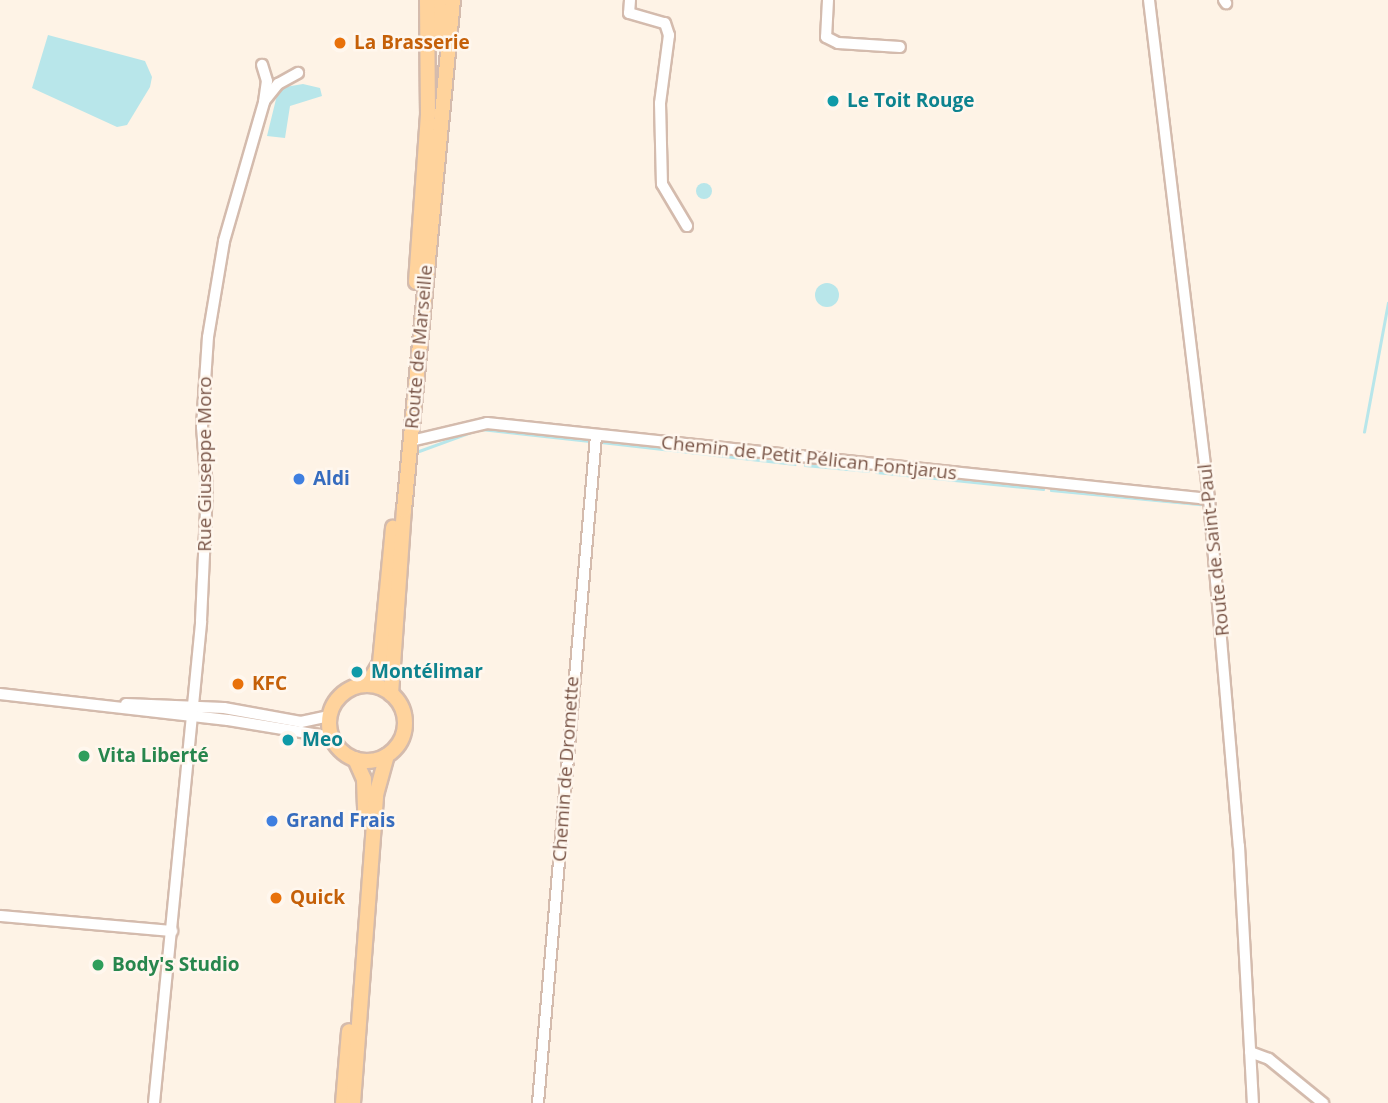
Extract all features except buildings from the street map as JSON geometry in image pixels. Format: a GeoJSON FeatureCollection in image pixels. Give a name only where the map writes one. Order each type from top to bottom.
{"type":"FeatureCollection","features":[{"type":"Feature","properties":{"kind":"main road"},"geometry":{"type":"LineString","coordinates":[[427,0],[429,98]]}},
{"type":"Feature","properties":{"kind":"main road"},"geometry":{"type":"LineString","coordinates":[[429,98],[439,0]]}},
{"type":"Feature","properties":{"kind":"main road","name":"Route de Marseille"},"geometry":{"type":"LineString","coordinates":[[391,694],[390,662],[453,0]]}},
{"type":"Feature","properties":{"kind":"main road","name":"Route de Marseille"},"geometry":{"type":"LineString","coordinates":[[367,685],[382,652],[429,98]]}},
{"type":"Feature","properties":{"kind":"main road"},"geometry":{"type":"LineString","coordinates":[[343,1103],[366,796],[355,759],[332,737],[330,716],[342,695],[367,685],[391,694],[404,713],[405,729],[387,755],[376,795],[354,1103]]}},
{"type":"Feature","properties":{"kind":"main road"},"geometry":{"type":"LineString","coordinates":[[355,759],[387,755]]}},
{"type":"Feature","properties":{"kind":"street"},"geometry":{"type":"LineString","coordinates":[[630,0],[629,13],[665,23],[669,35],[660,103],[662,184],[687,226]]}},
{"type":"Feature","properties":{"kind":"street"},"geometry":{"type":"LineString","coordinates":[[828,0],[826,37],[838,43],[900,47]]}},
{"type":"Feature","properties":{"kind":"street","name":"Route de Saint-Paul"},"geometry":{"type":"LineString","coordinates":[[1149,0],[1209,499],[1238,832],[1253,1103]]}},
{"type":"Feature","properties":{"kind":"street","name":"Rue Giuseppe Moro"},"geometry":{"type":"LineString","coordinates":[[155,1103],[193,711],[206,543],[202,427],[208,337],[224,242],[264,102],[267,81],[262,65]]}},
{"type":"Feature","properties":{"kind":"street"},"geometry":{"type":"LineString","coordinates":[[264,102],[278,85],[298,73]]}},
{"type":"Feature","properties":{"kind":"street","name":"Chemin de Petit Pélican Fontjarus"},"geometry":{"type":"LineString","coordinates":[[411,441],[487,423],[1209,499]]}},
{"type":"Feature","properties":{"kind":"street","name":"Chemin de Dromette"},"geometry":{"type":"LineString","coordinates":[[538,1103],[596,436]]}},
{"type":"Feature","properties":{"kind":"street"},"geometry":{"type":"LineString","coordinates":[[0,694],[193,711],[332,737]]}},
{"type":"Feature","properties":{"kind":"street"},"geometry":{"type":"LineString","coordinates":[[108,704],[149,713],[224,708],[301,722],[330,716]]}},
{"type":"Feature","properties":{"kind":"street"},"geometry":{"type":"LineString","coordinates":[[0,916],[172,931]]}},
{"type":"Feature","properties":{"kind":"street"},"geometry":{"type":"LineString","coordinates":[[1250,1052],[1269,1059],[1323,1103]]}},
{"type":"Feature","properties":{"kind":"water"},"geometry":{"type":"Polygon","coordinates":[[[48,35],[145,61],[152,77],[150,87],[127,125],[117,127],[32,88],[48,35]]]}},
{"type":"Feature","properties":{"kind":"water"},"geometry":{"type":"Polygon","coordinates":[[[303,84],[320,88],[322,96],[290,106],[285,138],[267,136],[277,95],[285,87],[303,84]]]}},
{"type":"Feature","properties":{"kind":"water"},"geometry":{"type":"Polygon","coordinates":[[[704,183],[710,185],[710,197],[704,199],[698,197],[696,191],[698,185],[704,183]]]}},
{"type":"Feature","properties":{"kind":"water"},"geometry":{"type":"Polygon","coordinates":[[[827,283],[836,286],[839,295],[836,304],[827,307],[818,304],[815,295],[818,286],[827,283]]]}},
{"type":"Feature","properties":{"kind":"waterway"},"geometry":{"type":"LineString","coordinates":[[1364,432],[1388,303]]}},
{"type":"Feature","properties":{"kind":"waterway"},"geometry":{"type":"LineString","coordinates":[[481,429],[589,441]]}},
{"type":"Feature","properties":{"kind":"waterway"},"geometry":{"type":"LineString","coordinates":[[419,451],[474,431]]}},
{"type":"Feature","properties":{"kind":"waterway"},"geometry":{"type":"LineString","coordinates":[[601,442],[795,464]]}},
{"type":"Feature","properties":{"kind":"waterway"},"geometry":{"type":"LineString","coordinates":[[805,465],[868,471]]}},
{"type":"Feature","properties":{"kind":"waterway"},"geometry":{"type":"LineString","coordinates":[[876,472],[1043,489]]}},
{"type":"Feature","properties":{"kind":"waterway"},"geometry":{"type":"LineString","coordinates":[[1051,490],[1200,504]]}},
{"type":"Feature","properties":{"kind":"place","name":"La Brasserie"},"geometry":{"type":"Point","coordinates":[340,43]}},
{"type":"Feature","properties":{"kind":"place","name":"Le Toit Rouge"},"geometry":{"type":"Point","coordinates":[833,101]}},
{"type":"Feature","properties":{"kind":"place","name":"Aldi"},"geometry":{"type":"Point","coordinates":[299,479]}},
{"type":"Feature","properties":{"kind":"place","name":"Montélimar"},"geometry":{"type":"Point","coordinates":[357,672]}},
{"type":"Feature","properties":{"kind":"place","name":"KFC"},"geometry":{"type":"Point","coordinates":[238,684]}},
{"type":"Feature","properties":{"kind":"place","name":"Meo"},"geometry":{"type":"Point","coordinates":[288,740]}},
{"type":"Feature","properties":{"kind":"place","name":"Vita Liberté"},"geometry":{"type":"Point","coordinates":[84,756]}},
{"type":"Feature","properties":{"kind":"place","name":"Grand Frais"},"geometry":{"type":"Point","coordinates":[272,821]}},
{"type":"Feature","properties":{"kind":"place","name":"Quick"},"geometry":{"type":"Point","coordinates":[276,898]}},
{"type":"Feature","properties":{"kind":"place","name":"Body's Studio"},"geometry":{"type":"Point","coordinates":[98,965]}}]}
